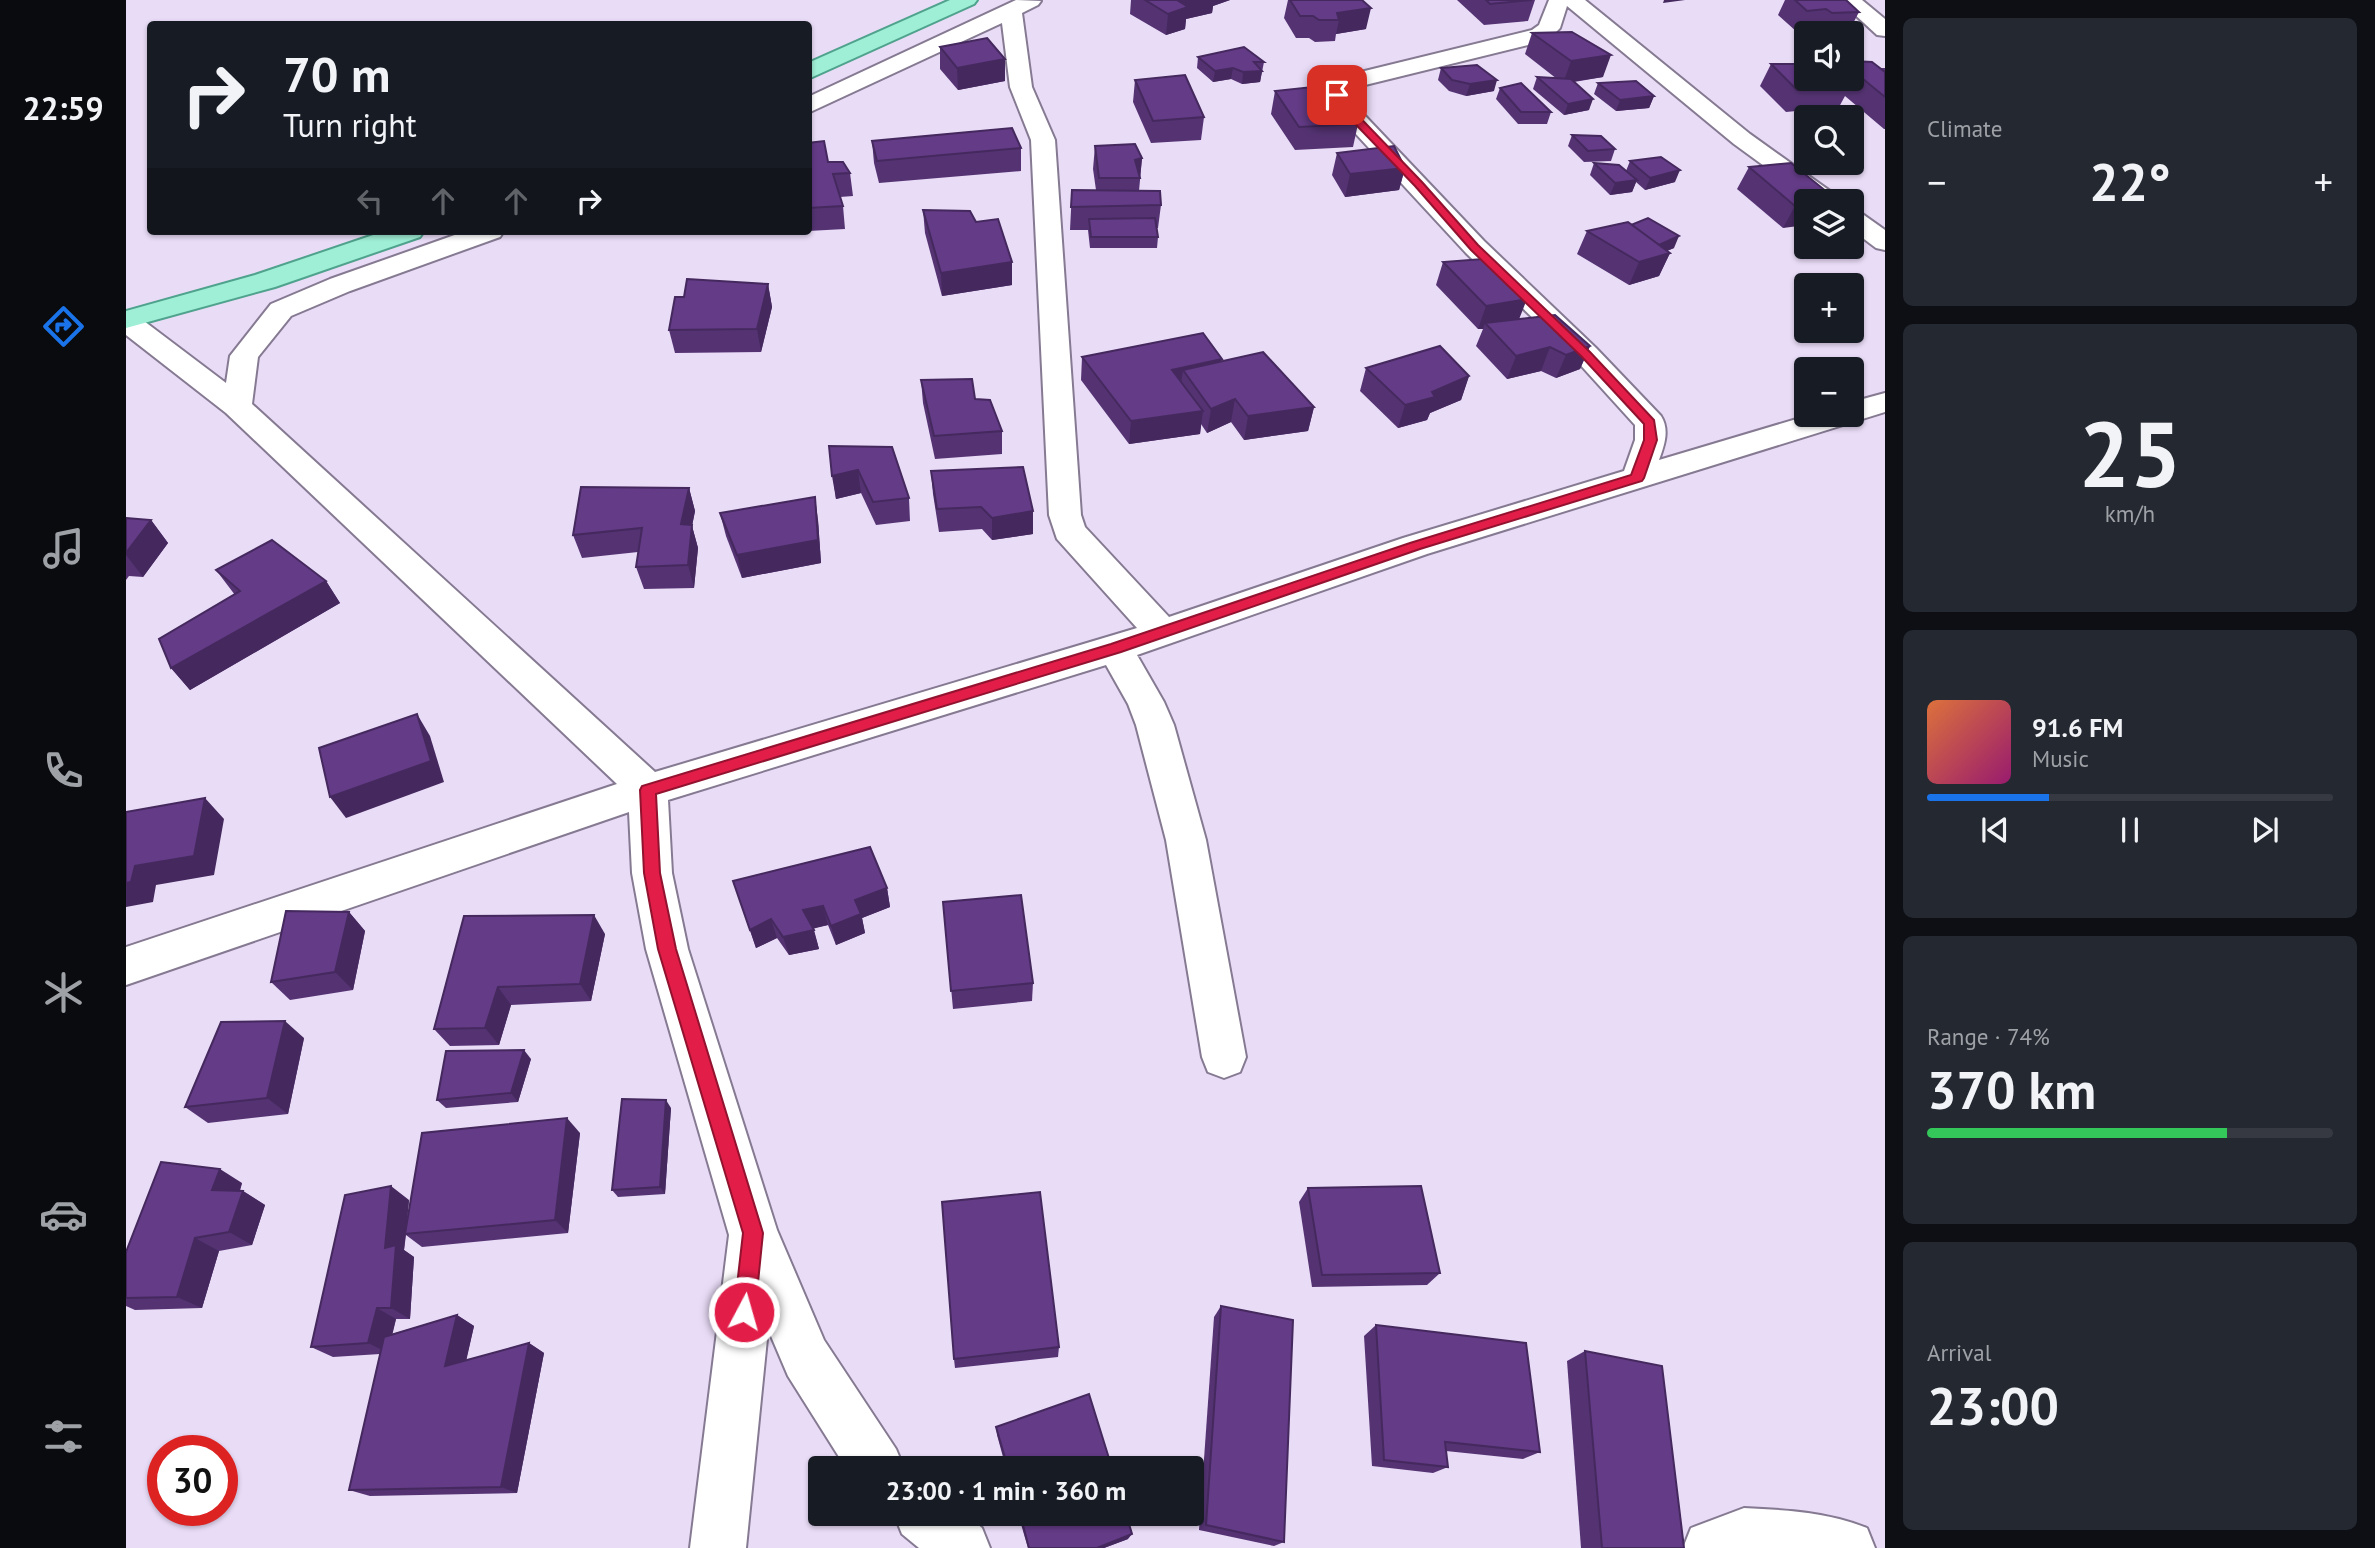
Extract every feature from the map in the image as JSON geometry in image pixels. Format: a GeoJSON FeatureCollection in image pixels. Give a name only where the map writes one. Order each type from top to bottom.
{"type":"FeatureCollection","features":[{"type":"Feature","properties":{"kind":"main road"},"geometry":{"type":"LineString","coordinates":[[812,70],[967,0]]}},
{"type":"Feature","properties":{"kind":"main road"},"geometry":{"type":"LineString","coordinates":[[126,321],[265,281],[399,235]]}},
{"type":"Feature","properties":{"kind":"street"},"geometry":{"type":"LineString","coordinates":[[1559,0],[1549,28],[1540,36],[1344,83],[1337,95],[1339,102],[1419,184],[1475,247],[1586,355],[1650,423],[1650,440],[1637,478]]}},
{"type":"Feature","properties":{"kind":"street"},"geometry":{"type":"LineString","coordinates":[[1572,0],[1732,131],[1812,189]]}},
{"type":"Feature","properties":{"kind":"street"},"geometry":{"type":"LineString","coordinates":[[1849,0],[1885,30]]}},
{"type":"Feature","properties":{"kind":"street"},"geometry":{"type":"LineString","coordinates":[[812,104],[1022,6],[1021,87],[1043,139],[1065,515],[1069,531],[1161,632]]}},
{"type":"Feature","properties":{"kind":"street"},"geometry":{"type":"LineString","coordinates":[[1864,227],[1885,242]]}},
{"type":"Feature","properties":{"kind":"street"},"geometry":{"type":"LineString","coordinates":[[237,406],[244,356],[281,310],[340,285],[480,235]]}},
{"type":"Feature","properties":{"kind":"street"},"geometry":{"type":"LineString","coordinates":[[126,321],[237,406],[648,790],[652,873],[667,949],[753,1233],[806,1358],[869,1456]]}},
{"type":"Feature","properties":{"kind":"street"},"geometry":{"type":"LineString","coordinates":[[1864,408],[1885,402]]}},
{"type":"Feature","properties":{"kind":"street"},"geometry":{"type":"LineString","coordinates":[[126,966],[648,790],[1115,649],[1415,546],[1803,427]]}},
{"type":"Feature","properties":{"kind":"street"},"geometry":{"type":"LineString","coordinates":[[1115,649],[1146,702],[1155,725],[1186,840],[1224,1057]]}},
{"type":"Feature","properties":{"kind":"street"},"geometry":{"type":"LineString","coordinates":[[718,1548],[753,1233]]}},
{"type":"Feature","properties":{"kind":"street"},"geometry":{"type":"LineString","coordinates":[[936,1526],[962,1548]]}},
{"type":"Feature","properties":{"kind":"street"},"geometry":{"type":"LineString","coordinates":[[1711,1548],[1744,1536],[1801,1538],[1847,1548]]}},
{"type":"Feature","properties":{"kind":"building"},"geometry":{"type":"Polygon","coordinates":[[[1145,0],[1177,0],[1188,7],[1168,14],[1145,0]]]}},
{"type":"Feature","properties":{"kind":"building"},"geometry":{"type":"Polygon","coordinates":[[[1290,0],[1362,0],[1371,8],[1337,13],[1339,20],[1319,20],[1313,16],[1300,16],[1290,0]]]}},
{"type":"Feature","properties":{"kind":"building"},"geometry":{"type":"Polygon","coordinates":[[[1486,0],[1532,0],[1490,4],[1486,0]]]}},
{"type":"Feature","properties":{"kind":"building"},"geometry":{"type":"Polygon","coordinates":[[[1795,0],[1846,0],[1859,12],[1832,13],[1826,9],[1807,11],[1795,0]]]}},
{"type":"Feature","properties":{"kind":"building"},"geometry":{"type":"Polygon","coordinates":[[[1572,32],[1611,55],[1571,61],[1532,33],[1572,32]]]}},
{"type":"Feature","properties":{"kind":"building"},"geometry":{"type":"Polygon","coordinates":[[[987,38],[1005,59],[957,68],[940,47],[987,38]]]}},
{"type":"Feature","properties":{"kind":"building"},"geometry":{"type":"Polygon","coordinates":[[[1244,47],[1264,62],[1254,62],[1262,71],[1243,72],[1233,68],[1215,71],[1198,57],[1244,47]]]}},
{"type":"Feature","properties":{"kind":"building"},"geometry":{"type":"Polygon","coordinates":[[[1864,62],[1872,62],[1885,72],[1885,97],[1864,80],[1864,62]]]}},
{"type":"Feature","properties":{"kind":"building"},"geometry":{"type":"Polygon","coordinates":[[[1771,64],[1794,64],[1794,87],[1771,64]]]}},
{"type":"Feature","properties":{"kind":"building"},"geometry":{"type":"Polygon","coordinates":[[[1477,65],[1497,80],[1470,84],[1452,80],[1441,68],[1477,65]]]}},
{"type":"Feature","properties":{"kind":"building"},"geometry":{"type":"Polygon","coordinates":[[[1185,75],[1204,117],[1153,121],[1135,80],[1185,75]]]}},
{"type":"Feature","properties":{"kind":"building"},"geometry":{"type":"Polygon","coordinates":[[[1537,77],[1571,79],[1593,99],[1568,104],[1537,77]]]}},
{"type":"Feature","properties":{"kind":"building"},"geometry":{"type":"Polygon","coordinates":[[[1636,81],[1654,96],[1620,100],[1598,83],[1636,81]]]}},
{"type":"Feature","properties":{"kind":"building"},"geometry":{"type":"Polygon","coordinates":[[[1521,83],[1551,112],[1521,112],[1500,88],[1521,83]]]}},
{"type":"Feature","properties":{"kind":"building"},"geometry":{"type":"Polygon","coordinates":[[[1322,86],[1325,95],[1335,93],[1353,110],[1338,110],[1358,124],[1299,127],[1275,91],[1322,86]]]}},
{"type":"Feature","properties":{"kind":"building"},"geometry":{"type":"Polygon","coordinates":[[[1012,128],[1021,148],[877,161],[872,141],[1012,128]]]}},
{"type":"Feature","properties":{"kind":"building"},"geometry":{"type":"Polygon","coordinates":[[[1572,135],[1601,136],[1615,149],[1588,151],[1572,135]]]}},
{"type":"Feature","properties":{"kind":"building"},"geometry":{"type":"Polygon","coordinates":[[[824,141],[828,162],[843,162],[850,173],[833,174],[843,206],[812,208],[812,142],[824,141]]]}},
{"type":"Feature","properties":{"kind":"building"},"geometry":{"type":"Polygon","coordinates":[[[1135,144],[1142,158],[1135,160],[1140,178],[1099,178],[1095,146],[1135,144]]]}},
{"type":"Feature","properties":{"kind":"building"},"geometry":{"type":"Polygon","coordinates":[[[1394,146],[1405,168],[1350,174],[1337,153],[1394,146]]]}},
{"type":"Feature","properties":{"kind":"building"},"geometry":{"type":"Polygon","coordinates":[[[1661,157],[1680,170],[1650,178],[1630,161],[1661,157]]]}},
{"type":"Feature","properties":{"kind":"building"},"geometry":{"type":"Polygon","coordinates":[[[1594,163],[1619,165],[1637,180],[1615,183],[1594,163]]]}},
{"type":"Feature","properties":{"kind":"building"},"geometry":{"type":"Polygon","coordinates":[[[1791,163],[1794,165],[1794,175],[1806,175],[1823,189],[1794,189],[1794,205],[1749,167],[1791,163]]]}},
{"type":"Feature","properties":{"kind":"building"},"geometry":{"type":"Polygon","coordinates":[[[1072,190],[1160,191],[1161,205],[1071,207],[1072,190]]]}},
{"type":"Feature","properties":{"kind":"building"},"geometry":{"type":"Polygon","coordinates":[[[923,210],[970,211],[976,222],[998,219],[1012,262],[941,273],[923,210]]]}},
{"type":"Feature","properties":{"kind":"building"},"geometry":{"type":"Polygon","coordinates":[[[1155,218],[1158,237],[1091,237],[1089,219],[1155,218]]]}},
{"type":"Feature","properties":{"kind":"building"},"geometry":{"type":"Polygon","coordinates":[[[1648,218],[1679,236],[1659,245],[1631,225],[1648,218]]]}},
{"type":"Feature","properties":{"kind":"building"},"geometry":{"type":"Polygon","coordinates":[[[1628,222],[1670,253],[1639,262],[1587,231],[1628,222]]]}},
{"type":"Feature","properties":{"kind":"building"},"geometry":{"type":"Polygon","coordinates":[[[1483,259],[1527,299],[1486,306],[1443,262],[1483,259]]]}},
{"type":"Feature","properties":{"kind":"building"},"geometry":{"type":"Polygon","coordinates":[[[687,279],[768,284],[757,329],[669,330],[675,297],[684,297],[687,279]]]}},
{"type":"Feature","properties":{"kind":"building"},"geometry":{"type":"Polygon","coordinates":[[[1555,315],[1590,346],[1566,355],[1550,347],[1516,356],[1485,323],[1555,315]]]}},
{"type":"Feature","properties":{"kind":"building"},"geometry":{"type":"Polygon","coordinates":[[[1203,333],[1222,359],[1172,370],[1203,411],[1131,421],[1082,357],[1203,333]]]}},
{"type":"Feature","properties":{"kind":"building"},"geometry":{"type":"Polygon","coordinates":[[[1440,346],[1469,376],[1432,392],[1435,397],[1405,405],[1366,368],[1440,346]]]}},
{"type":"Feature","properties":{"kind":"building"},"geometry":{"type":"Polygon","coordinates":[[[1263,352],[1314,407],[1248,416],[1235,399],[1211,409],[1183,370],[1263,352]]]}},
{"type":"Feature","properties":{"kind":"building"},"geometry":{"type":"Polygon","coordinates":[[[972,379],[975,399],[990,400],[1002,431],[934,436],[921,380],[972,379]]]}},
{"type":"Feature","properties":{"kind":"building"},"geometry":{"type":"Polygon","coordinates":[[[829,446],[892,447],[909,498],[873,502],[858,470],[832,476],[829,446]]]}},
{"type":"Feature","properties":{"kind":"building"},"geometry":{"type":"Polygon","coordinates":[[[1023,467],[1033,511],[992,518],[981,507],[937,509],[931,471],[1023,467]]]}},
{"type":"Feature","properties":{"kind":"building"},"geometry":{"type":"Polygon","coordinates":[[[581,487],[689,488],[681,524],[692,525],[688,565],[636,567],[642,528],[573,535],[581,487]]]}},
{"type":"Feature","properties":{"kind":"building"},"geometry":{"type":"Polygon","coordinates":[[[815,497],[818,540],[737,555],[720,513],[815,497]]]}},
{"type":"Feature","properties":{"kind":"building"},"geometry":{"type":"Polygon","coordinates":[[[126,518],[151,520],[126,553],[126,518]]]}},
{"type":"Feature","properties":{"kind":"building"},"geometry":{"type":"Polygon","coordinates":[[[272,540],[326,581],[171,668],[159,639],[240,591],[216,570],[272,540]]]}},
{"type":"Feature","properties":{"kind":"building"},"geometry":{"type":"Polygon","coordinates":[[[417,714],[431,761],[330,797],[319,748],[417,714]]]}},
{"type":"Feature","properties":{"kind":"building"},"geometry":{"type":"Polygon","coordinates":[[[205,798],[194,856],[135,866],[131,882],[126,883],[126,812],[205,798]]]}},
{"type":"Feature","properties":{"kind":"building"},"geometry":{"type":"Polygon","coordinates":[[[870,847],[887,888],[855,900],[861,914],[831,926],[823,906],[803,910],[814,930],[783,937],[771,919],[750,930],[733,881],[870,847]]]}},
{"type":"Feature","properties":{"kind":"building"},"geometry":{"type":"Polygon","coordinates":[[[1021,895],[1033,983],[951,991],[943,902],[1021,895]]]}},
{"type":"Feature","properties":{"kind":"building"},"geometry":{"type":"Polygon","coordinates":[[[286,911],[349,912],[335,972],[271,982],[286,911]]]}},
{"type":"Feature","properties":{"kind":"building"},"geometry":{"type":"Polygon","coordinates":[[[594,915],[580,984],[498,987],[485,1028],[434,1029],[464,916],[594,915]]]}},
{"type":"Feature","properties":{"kind":"building"},"geometry":{"type":"Polygon","coordinates":[[[285,1021],[267,1098],[185,1107],[221,1022],[285,1021]]]}},
{"type":"Feature","properties":{"kind":"building"},"geometry":{"type":"Polygon","coordinates":[[[524,1050],[511,1093],[437,1100],[446,1051],[524,1050]]]}},
{"type":"Feature","properties":{"kind":"building"},"geometry":{"type":"Polygon","coordinates":[[[622,1099],[666,1100],[660,1187],[612,1190],[622,1099]]]}},
{"type":"Feature","properties":{"kind":"building"},"geometry":{"type":"Polygon","coordinates":[[[567,1118],[555,1220],[405,1234],[422,1133],[567,1118]]]}},
{"type":"Feature","properties":{"kind":"building"},"geometry":{"type":"Polygon","coordinates":[[[161,1162],[220,1169],[212,1190],[243,1191],[229,1232],[195,1238],[177,1297],[126,1298],[126,1252],[161,1162]]]}},
{"type":"Feature","properties":{"kind":"building"},"geometry":{"type":"Polygon","coordinates":[[[391,1186],[385,1248],[396,1245],[391,1308],[377,1308],[368,1343],[311,1347],[345,1195],[391,1186]]]}},
{"type":"Feature","properties":{"kind":"building"},"geometry":{"type":"Polygon","coordinates":[[[1421,1186],[1440,1273],[1322,1275],[1308,1188],[1421,1186]]]}},
{"type":"Feature","properties":{"kind":"building"},"geometry":{"type":"Polygon","coordinates":[[[1040,1192],[1059,1347],[954,1359],[942,1202],[1040,1192]]]}},
{"type":"Feature","properties":{"kind":"building"},"geometry":{"type":"Polygon","coordinates":[[[1221,1306],[1293,1320],[1284,1542],[1206,1525],[1221,1306]]]}},
{"type":"Feature","properties":{"kind":"building"},"geometry":{"type":"Polygon","coordinates":[[[457,1315],[445,1366],[529,1343],[501,1487],[349,1490],[384,1337],[457,1315]]]}},
{"type":"Feature","properties":{"kind":"building"},"geometry":{"type":"Polygon","coordinates":[[[1376,1325],[1526,1343],[1540,1452],[1445,1442],[1448,1467],[1384,1460],[1376,1325]]]}},
{"type":"Feature","properties":{"kind":"building"},"geometry":{"type":"Polygon","coordinates":[[[1585,1351],[1662,1366],[1684,1548],[1602,1548],[1585,1351]]]}},
{"type":"Feature","properties":{"kind":"building"},"geometry":{"type":"Polygon","coordinates":[[[1089,1394],[1108,1456],[1004,1456],[996,1427],[1089,1394]]]}},
{"type":"Feature","properties":{"kind":"building"},"geometry":{"type":"Polygon","coordinates":[[[1023,1526],[1130,1526],[1132,1534],[1097,1548],[1029,1548],[1023,1526]]]}},
{"type":"Feature","properties":{"kind":"route"},"geometry":{"type":"LineString","coordinates":[[744,1312],[753,1233],[667,949],[652,873],[648,790],[1115,649],[1415,546],[1637,478],[1650,440],[1650,423],[1586,355],[1475,247],[1419,184],[1339,102],[1337,95]]}}]}
